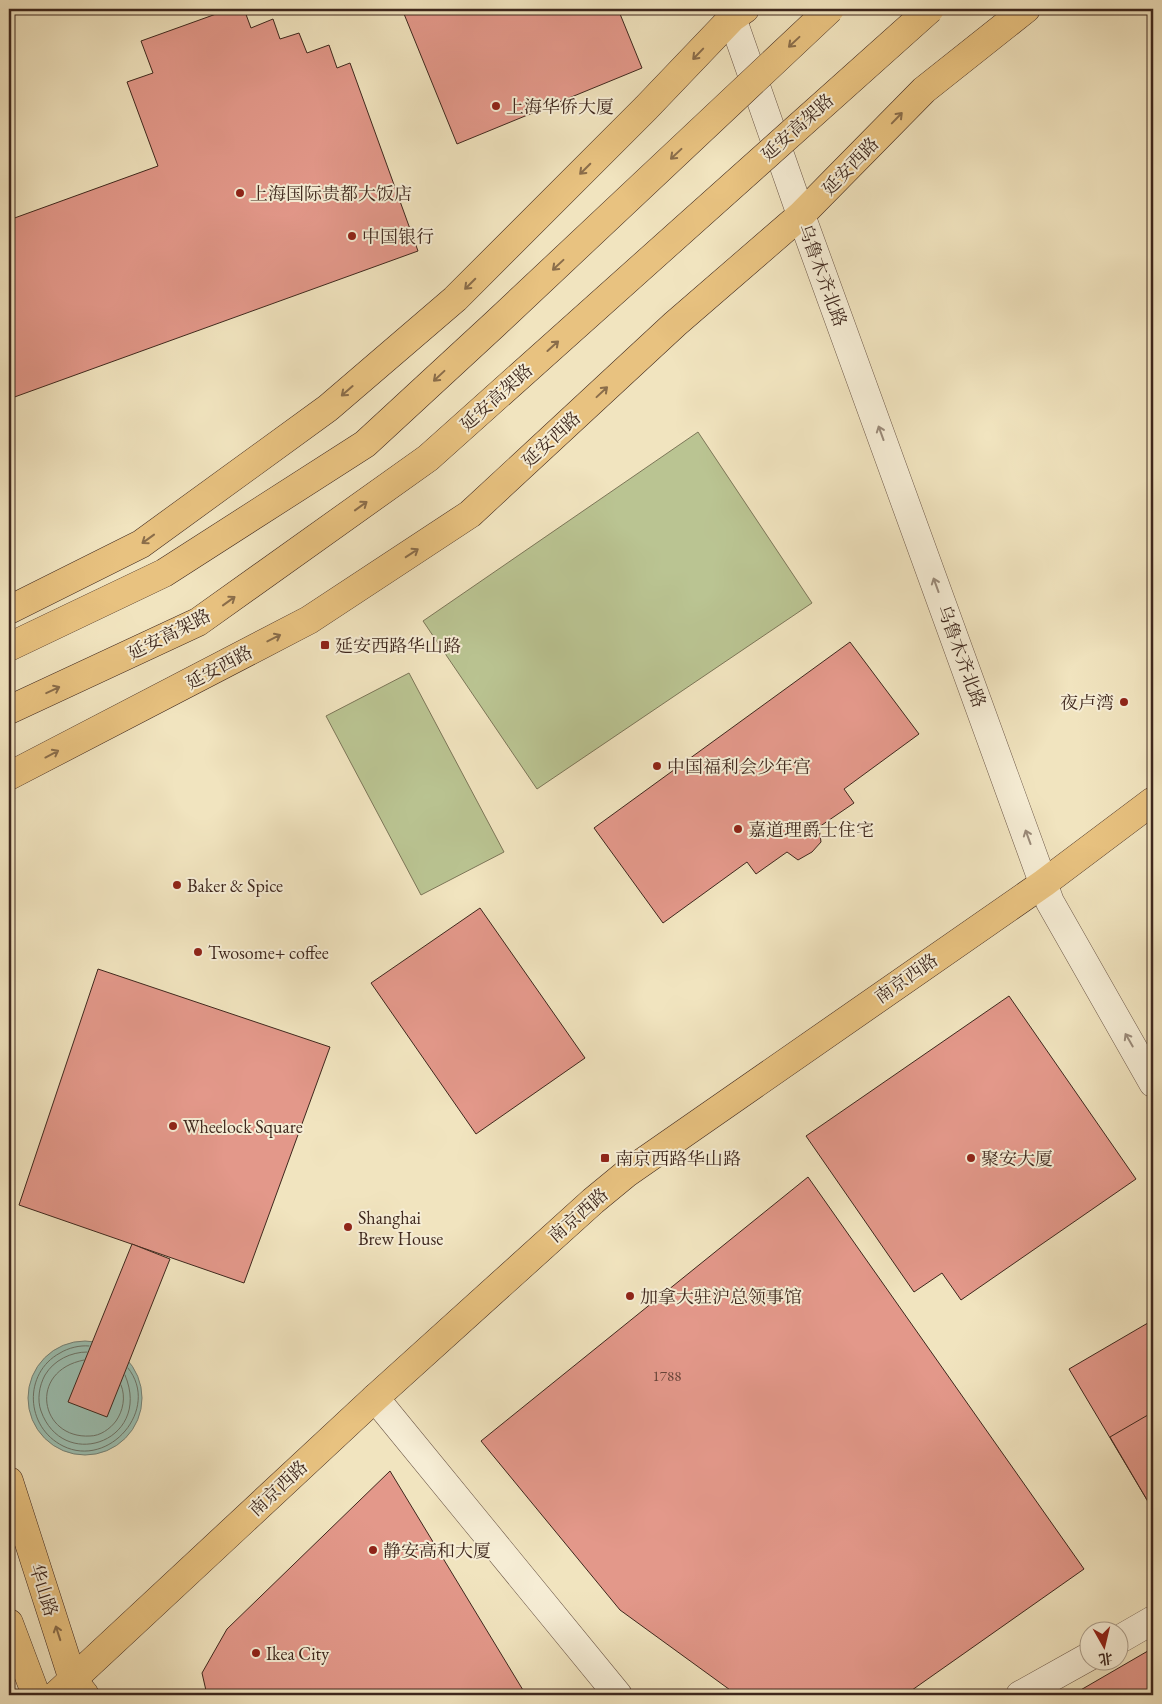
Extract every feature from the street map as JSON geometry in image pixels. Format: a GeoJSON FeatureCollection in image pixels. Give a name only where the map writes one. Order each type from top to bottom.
{"type":"FeatureCollection","features":[{"type":"Feature","properties":{"kind":"main road"},"geometry":{"type":"LineString","coordinates":[[9,647],[164,573],[365,444],[488,331],[830,9]]}},
{"type":"Feature","properties":{"kind":"main road","name":"延安高架路"},"geometry":{"type":"LineString","coordinates":[[9,710],[198,622],[428,458],[930,9]]}},
{"type":"Feature","properties":{"kind":"main road","name":"延安西路"},"geometry":{"type":"LineString","coordinates":[[9,776],[309,620],[470,514],[675,324],[801,215],[924,90],[1026,9]]}},
{"type":"Feature","properties":{"kind":"main road"},"geometry":{"type":"LineString","coordinates":[[9,610],[141,544],[328,408],[455,299],[639,115],[736,12]]}},
{"type":"Feature","properties":{"kind":"main road","name":"南京西路"},"geometry":{"type":"LineString","coordinates":[[72,1690],[375,1398],[593,1201],[627,1174],[1044,883],[1153,802]]}},
{"type":"Feature","properties":{"kind":"main road","name":"华山路"},"geometry":{"type":"LineString","coordinates":[[9,1481],[72,1690]]}},
{"type":"Feature","properties":{"kind":"main road"},"geometry":{"type":"LineString","coordinates":[[9,1623],[36,1695]]}},
{"type":"Feature","properties":{"kind":"street","name":"乌鲁木齐北路"},"geometry":{"type":"LineString","coordinates":[[736,12],[801,215],[1050,902],[1153,1082]]}},
{"type":"Feature","properties":{"kind":"street"},"geometry":{"type":"LineString","coordinates":[[375,1398],[618,1695]]}},
{"type":"Feature","properties":{"kind":"street"},"geometry":{"type":"LineString","coordinates":[[1130,1633],[1153,1620]]}},
{"type":"Feature","properties":{"kind":"street"},"geometry":{"type":"LineString","coordinates":[[1020,1695],[1080,1662]]}},
{"type":"Feature","properties":{"kind":"green space"},"geometry":{"type":"Polygon","coordinates":[[[698,432],[812,603],[537,789],[423,621],[698,432]]]}},
{"type":"Feature","properties":{"kind":"green space"},"geometry":{"type":"Polygon","coordinates":[[[409,673],[504,852],[421,895],[326,716],[409,673]]]}},
{"type":"Feature","properties":{"kind":"water"},"geometry":{"type":"Polygon","coordinates":[[[85,1341],[107,1345],[126,1357],[138,1376],[142,1398],[138,1420],[126,1439],[107,1451],[85,1455],[63,1451],[44,1439],[32,1420],[28,1398],[32,1376],[44,1357],[63,1345],[85,1341]]]}},
{"type":"Feature","properties":{"kind":"building","name":"上海国际贵都大饭店"},"geometry":{"type":"Polygon","coordinates":[[[230,9],[244,9],[251,28],[273,19],[280,39],[299,33],[307,53],[329,45],[337,68],[350,63],[418,251],[9,399],[9,220],[158,166],[127,82],[153,73],[141,41],[230,9]]]}},
{"type":"Feature","properties":{"kind":"building","name":"上海华侨大厦"},"geometry":{"type":"Polygon","coordinates":[[[402,9],[618,9],[642,68],[457,144],[402,9]]]}},
{"type":"Feature","properties":{"kind":"building","name":"中国福利会少年宫"},"geometry":{"type":"Polygon","coordinates":[[[850,642],[919,734],[844,789],[854,803],[819,827],[821,842],[812,852],[798,860],[787,852],[756,874],[747,862],[663,923],[594,828],[850,642]]]}},
{"type":"Feature","properties":{"kind":"building"},"geometry":{"type":"Polygon","coordinates":[[[480,908],[585,1058],[476,1134],[371,983],[480,908]]]}},
{"type":"Feature","properties":{"kind":"building","name":"Wheelock Square"},"geometry":{"type":"Polygon","coordinates":[[[98,969],[330,1047],[244,1283],[19,1205],[98,969]]]}},
{"type":"Feature","properties":{"kind":"building","name":"聚安大厦"},"geometry":{"type":"Polygon","coordinates":[[[1009,996],[1136,1179],[961,1300],[942,1273],[914,1292],[806,1136],[1009,996]]]}},
{"type":"Feature","properties":{"kind":"building"},"geometry":{"type":"Polygon","coordinates":[[[808,1177],[1084,1569],[905,1695],[737,1695],[620,1610],[481,1441],[808,1177]]]}},
{"type":"Feature","properties":{"kind":"building"},"geometry":{"type":"Polygon","coordinates":[[[132,1244],[170,1259],[107,1417],[68,1402],[132,1244]]]}},
{"type":"Feature","properties":{"kind":"building"},"geometry":{"type":"Polygon","coordinates":[[[1153,1320],[1153,1510],[1069,1369],[1153,1320]]]}},
{"type":"Feature","properties":{"kind":"building"},"geometry":{"type":"Polygon","coordinates":[[[1153,1412],[1153,1510],[1110,1437],[1153,1412]]]}},
{"type":"Feature","properties":{"kind":"building","name":"静安高和大厦"},"geometry":{"type":"Polygon","coordinates":[[[390,1471],[526,1695],[207,1695],[202,1673],[227,1629],[390,1471]]]}},
{"type":"Feature","properties":{"kind":"building"},"geometry":{"type":"Polygon","coordinates":[[[1153,1648],[1153,1695],[1072,1695],[1112,1672],[1130,1672],[1130,1661],[1153,1648]]]}},
{"type":"Feature","properties":{"kind":"place","name":"上海华侨大厦"},"geometry":{"type":"Point","coordinates":[496,106]}},
{"type":"Feature","properties":{"kind":"place","name":"上海国际贵都大饭店"},"geometry":{"type":"Point","coordinates":[240,193]}},
{"type":"Feature","properties":{"kind":"place","name":"中国银行"},"geometry":{"type":"Point","coordinates":[352,236]}},
{"type":"Feature","properties":{"kind":"place","name":"延安西路华山路"},"geometry":{"type":"Point","coordinates":[325,645]}},
{"type":"Feature","properties":{"kind":"place","name":"夜卢湾"},"geometry":{"type":"Point","coordinates":[1124,702]}},
{"type":"Feature","properties":{"kind":"place","name":"中国福利会少年宫"},"geometry":{"type":"Point","coordinates":[657,766]}},
{"type":"Feature","properties":{"kind":"place","name":"嘉道理爵士住宅"},"geometry":{"type":"Point","coordinates":[738,829]}},
{"type":"Feature","properties":{"kind":"place","name":"Baker & Spice"},"geometry":{"type":"Point","coordinates":[177,885]}},
{"type":"Feature","properties":{"kind":"place","name":"Twosome+ coffee"},"geometry":{"type":"Point","coordinates":[198,952]}},
{"type":"Feature","properties":{"kind":"place","name":"Wheelock Square"},"geometry":{"type":"Point","coordinates":[173,1126]}},
{"type":"Feature","properties":{"kind":"place","name":"南京西路华山路"},"geometry":{"type":"Point","coordinates":[605,1158]}},
{"type":"Feature","properties":{"kind":"place","name":"聚安大厦"},"geometry":{"type":"Point","coordinates":[971,1158]}},
{"type":"Feature","properties":{"kind":"place","name":"Shanghai Brew House"},"geometry":{"type":"Point","coordinates":[348,1227]}},
{"type":"Feature","properties":{"kind":"place","name":"加拿大驻沪总领事馆"},"geometry":{"type":"Point","coordinates":[630,1296]}},
{"type":"Feature","properties":{"kind":"place","name":"静安高和大厦"},"geometry":{"type":"Point","coordinates":[373,1550]}},
{"type":"Feature","properties":{"kind":"place","name":"Ikea City"},"geometry":{"type":"Point","coordinates":[256,1653]}}]}
